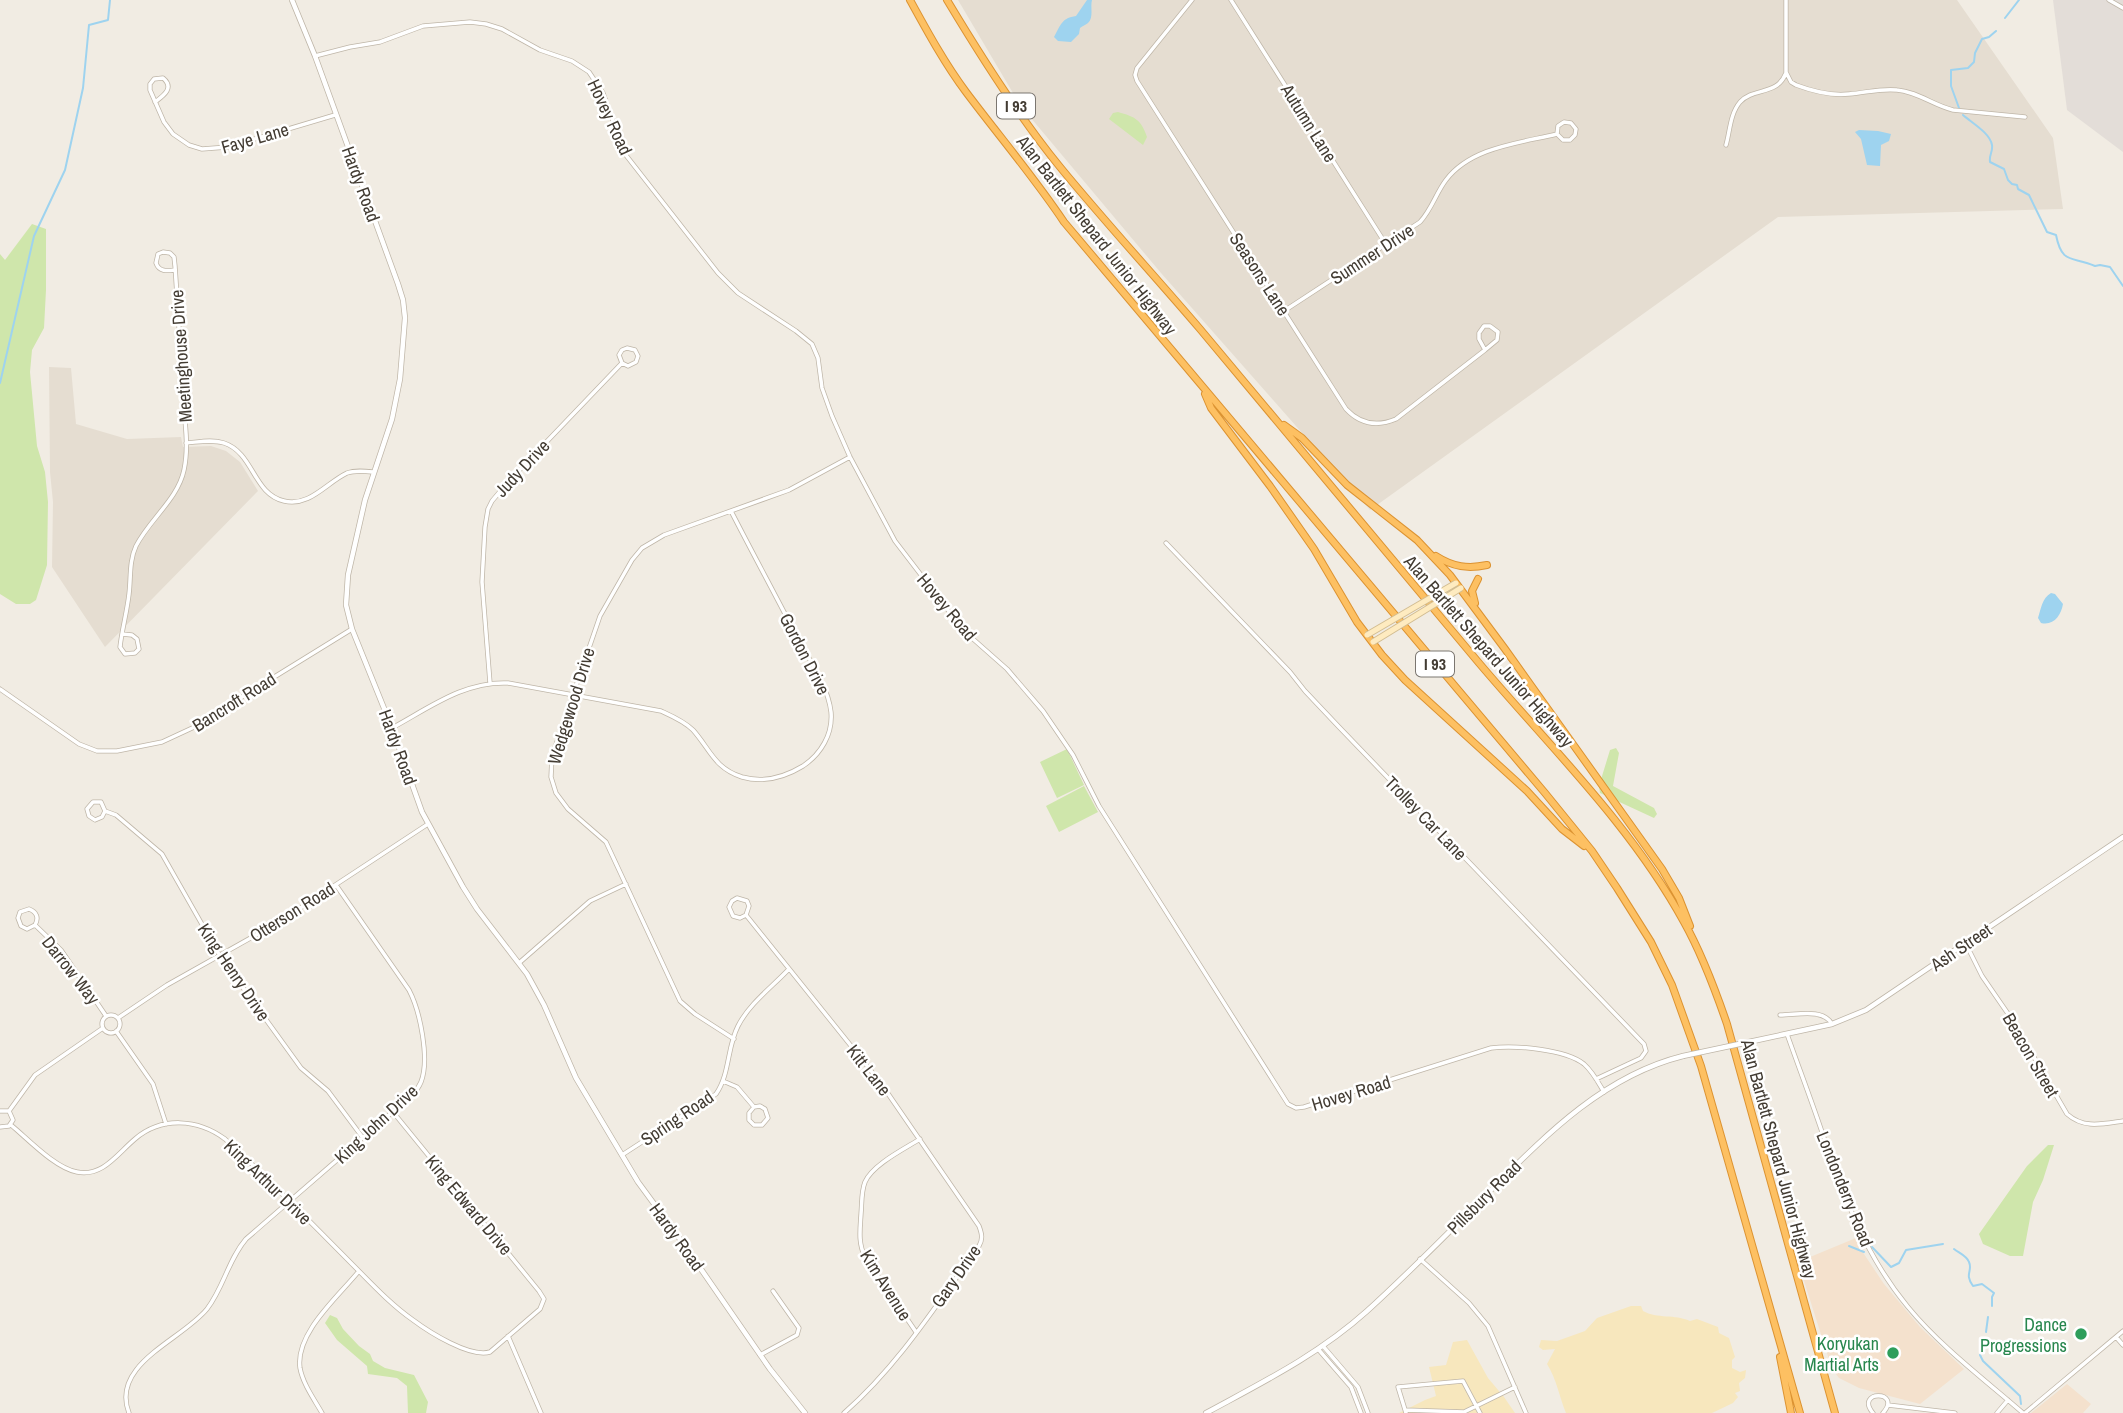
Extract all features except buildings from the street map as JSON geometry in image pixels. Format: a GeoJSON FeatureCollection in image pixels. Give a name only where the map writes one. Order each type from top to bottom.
{"type":"FeatureCollection","features":[{"type":"Feature","properties":{"kind":"highway","name":"Alan Bartlett Shepard Junior Highway"},"geometry":{"type":"LineString","coordinates":[[910,0],[965,91],[1064,222],[1592,851],[1650,942],[1684,1013],[1701,1066],[1800,1413]]}},
{"type":"Feature","properties":{"kind":"highway","name":"Alan Bartlett Shepard Junior Highway"},"geometry":{"type":"LineString","coordinates":[[947,0],[971,41],[1058,165],[1619,825],[1658,880],[1684,922],[1705,964],[1727,1024],[1835,1413]]}},
{"type":"Feature","properties":{"kind":"highway"},"geometry":{"type":"LineString","coordinates":[[1201,386],[1211,408],[1314,549],[1367,635],[1405,680],[1527,791],[1563,830],[1592,851]]}},
{"type":"Feature","properties":{"kind":"highway"},"geometry":{"type":"LineString","coordinates":[[1276,420],[1302,438],[1347,485],[1425,548],[1452,565],[1473,568],[1487,565]]}},
{"type":"Feature","properties":{"kind":"highway"},"geometry":{"type":"LineString","coordinates":[[1425,548],[1478,612],[1662,869],[1688,918],[1694,942]]}},
{"type":"Feature","properties":{"kind":"highway"},"geometry":{"type":"LineString","coordinates":[[1478,579],[1472,591],[1478,612]]}},
{"type":"Feature","properties":{"kind":"highway"},"geometry":{"type":"LineString","coordinates":[[1771,1314],[1791,1413]]}},
{"type":"Feature","properties":{"kind":"main road"},"geometry":{"type":"LineString","coordinates":[[1367,635],[1458,586]]}},
{"type":"Feature","properties":{"kind":"main road"},"geometry":{"type":"LineString","coordinates":[[1373,642],[1458,586]]}},
{"type":"Feature","properties":{"kind":"street","name":"Hardy Road"},"geometry":{"type":"LineString","coordinates":[[292,0],[398,284],[405,318],[397,394],[359,520],[347,585],[346,605],[352,629],[428,824],[471,900],[519,963],[544,1005],[576,1078],[647,1195],[804,1413]]}},
{"type":"Feature","properties":{"kind":"street","name":"Seasons Lane"},"geometry":{"type":"LineString","coordinates":[[1192,0],[1137,68],[1137,81],[1346,410],[1368,424],[1383,424],[1396,419],[1485,350]]}},
{"type":"Feature","properties":{"kind":"street","name":"Autumn Lane"},"geometry":{"type":"LineString","coordinates":[[1231,0],[1387,246]]}},
{"type":"Feature","properties":{"kind":"street"},"geometry":{"type":"LineString","coordinates":[[1786,0],[1786,72],[1791,82],[1796,85]]}},
{"type":"Feature","properties":{"kind":"street"},"geometry":{"type":"LineString","coordinates":[[2109,0],[2123,8]]}},
{"type":"Feature","properties":{"kind":"street","name":"Hovey Road"},"geometry":{"type":"LineString","coordinates":[[315,56],[380,42],[423,26],[470,22],[502,29],[540,50],[572,61],[589,72],[603,93],[625,154],[726,282],[812,344],[818,358],[825,398],[850,457],[888,530],[921,577],[971,638],[1014,676],[1058,731],[1099,806],[1288,1104],[1296,1108],[1304,1107],[1500,1047],[1571,1057],[1583,1064],[1604,1092]]}},
{"type":"Feature","properties":{"kind":"street"},"geometry":{"type":"LineString","coordinates":[[1778,86],[1786,72]]}},
{"type":"Feature","properties":{"kind":"street"},"geometry":{"type":"LineString","coordinates":[[160,77],[166,80],[168,89],[155,102],[150,84],[160,77]]}},
{"type":"Feature","properties":{"kind":"street"},"geometry":{"type":"LineString","coordinates":[[1726,145],[1733,113],[1740,103],[1748,97],[1778,86],[1796,85],[1835,94],[1886,89],[1906,91],[1953,110],[2025,117]]}},
{"type":"Feature","properties":{"kind":"street","name":"Faye Lane"},"geometry":{"type":"LineString","coordinates":[[155,102],[163,122],[173,134],[189,145],[212,150],[335,115]]}},
{"type":"Feature","properties":{"kind":"street","name":"Summer Drive"},"geometry":{"type":"LineString","coordinates":[[1562,122],[1570,122],[1575,127],[1575,135],[1570,140],[1561,139],[1557,134],[1558,126],[1562,122]]}},
{"type":"Feature","properties":{"kind":"street","name":"Summer Drive"},"geometry":{"type":"LineString","coordinates":[[1284,311],[1420,222],[1427,215],[1447,179],[1461,165],[1483,153],[1557,134]]}},
{"type":"Feature","properties":{"kind":"street","name":"Meetinghouse Drive"},"geometry":{"type":"LineString","coordinates":[[122,634],[132,556],[143,534],[182,477],[186,463],[175,270],[172,254],[166,251],[158,254],[156,263],[159,269],[175,270]]}},
{"type":"Feature","properties":{"kind":"street"},"geometry":{"type":"LineString","coordinates":[[1484,326],[1490,326],[1497,330],[1498,336],[1496,342],[1485,350],[1479,333],[1484,326]]}},
{"type":"Feature","properties":{"kind":"street","name":"Judy Drive"},"geometry":{"type":"LineString","coordinates":[[622,350],[635,350],[638,356],[634,364],[628,366],[622,363],[619,355],[622,350]]}},
{"type":"Feature","properties":{"kind":"street","name":"Judy Drive"},"geometry":{"type":"LineString","coordinates":[[490,683],[482,582],[488,509],[508,482],[622,363]]}},
{"type":"Feature","properties":{"kind":"street"},"geometry":{"type":"LineString","coordinates":[[186,443],[216,441],[231,446],[238,451],[268,494],[282,501],[291,502],[314,496],[353,471],[373,471]]}},
{"type":"Feature","properties":{"kind":"street","name":"Wedgewood Drive"},"geometry":{"type":"LineString","coordinates":[[734,1040],[680,1001],[606,842],[561,802],[553,786],[550,766],[600,616],[637,554],[648,543],[664,535],[789,490],[850,457]]}},
{"type":"Feature","properties":{"kind":"street","name":"Gordon Drive"},"geometry":{"type":"LineString","coordinates":[[392,728],[460,691],[490,683],[508,683],[651,708],[675,717],[694,732],[719,764],[751,779],[771,779],[799,768],[815,756],[826,740],[831,720],[829,701],[731,511]]}},
{"type":"Feature","properties":{"kind":"street","name":"Trolley Car Lane"},"geometry":{"type":"LineString","coordinates":[[1166,542],[1407,799],[1644,1044],[1646,1051],[1641,1058],[1596,1079]]}},
{"type":"Feature","properties":{"kind":"street","name":"Bancroft Road"},"geometry":{"type":"LineString","coordinates":[[0,690],[79,744],[97,751],[117,751],[162,742],[203,723],[352,629]]}},
{"type":"Feature","properties":{"kind":"street"},"geometry":{"type":"LineString","coordinates":[[122,634],[138,639],[139,649],[135,653],[128,655],[121,650],[122,634]]}},
{"type":"Feature","properties":{"kind":"street","name":"King Henry Drive"},"geometry":{"type":"LineString","coordinates":[[96,801],[103,804],[105,811],[102,817],[95,820],[89,816],[87,809],[90,803],[96,801]]}},
{"type":"Feature","properties":{"kind":"street","name":"King Henry Drive"},"geometry":{"type":"LineString","coordinates":[[105,811],[116,815],[162,854],[220,956],[301,1068],[328,1091],[363,1138]]}},
{"type":"Feature","properties":{"kind":"street","name":"Otterson Road"},"geometry":{"type":"LineString","coordinates":[[118,1018],[167,985],[336,885],[428,824]]}},
{"type":"Feature","properties":{"kind":"street","name":"Ash Street"},"geometry":{"type":"LineString","coordinates":[[1787,1034],[1832,1024],[1875,1005],[2123,836]]}},
{"type":"Feature","properties":{"kind":"street"},"geometry":{"type":"LineString","coordinates":[[519,963],[590,901],[626,884]]}},
{"type":"Feature","properties":{"kind":"street","name":"King John Drive"},"geometry":{"type":"LineString","coordinates":[[130,1413],[125,1393],[134,1372],[206,1309],[215,1297],[236,1250],[418,1087],[423,1074],[419,1013],[409,990],[336,885]]}},
{"type":"Feature","properties":{"kind":"street","name":"Kitt Lane"},"geometry":{"type":"LineString","coordinates":[[741,898],[748,903],[749,910],[746,915],[736,917],[731,914],[730,904],[734,899],[741,898]]}},
{"type":"Feature","properties":{"kind":"street","name":"Darrow Way"},"geometry":{"type":"LineString","coordinates":[[26,909],[35,913],[35,925],[30,929],[21,926],[18,918],[20,912],[26,909]]}},
{"type":"Feature","properties":{"kind":"street","name":"Kitt Lane"},"geometry":{"type":"LineString","coordinates":[[746,915],[880,1082],[979,1226],[981,1233]]}},
{"type":"Feature","properties":{"kind":"street","name":"Darrow Way"},"geometry":{"type":"LineString","coordinates":[[35,925],[61,950],[106,1016]]}},
{"type":"Feature","properties":{"kind":"street","name":"Beacon Street"},"geometry":{"type":"LineString","coordinates":[[1966,944],[1982,976],[2013,1021],[2067,1114],[2084,1124],[2123,1121]]}},
{"type":"Feature","properties":{"kind":"street","name":"Spring Road"},"geometry":{"type":"LineString","coordinates":[[622,1155],[712,1097],[723,1081],[738,1026],[746,1013],[789,969]]}},
{"type":"Feature","properties":{"kind":"street"},"geometry":{"type":"LineString","coordinates":[[1780,1015],[1821,1014],[1829,1017],[1832,1024]]}},
{"type":"Feature","properties":{"kind":"street"},"geometry":{"type":"LineString","coordinates":[[106,1016],[118,1018],[120,1024],[116,1031],[109,1032],[103,1028],[102,1022],[106,1016]]}},
{"type":"Feature","properties":{"kind":"street"},"geometry":{"type":"LineString","coordinates":[[9,1111],[35,1075],[103,1028]]}},
{"type":"Feature","properties":{"kind":"street"},"geometry":{"type":"LineString","coordinates":[[116,1031],[153,1084],[166,1124]]}},
{"type":"Feature","properties":{"kind":"street","name":"Pillsbury Road"},"geometry":{"type":"LineString","coordinates":[[1206,1413],[1292,1368],[1365,1313],[1548,1133],[1583,1105],[1649,1067],[1683,1056],[1787,1034]]}},
{"type":"Feature","properties":{"kind":"street","name":"Londonderry Road"},"geometry":{"type":"LineString","coordinates":[[1787,1034],[1844,1197],[1877,1264],[1924,1325],[2024,1413]]}},
{"type":"Feature","properties":{"kind":"street"},"geometry":{"type":"LineString","coordinates":[[723,1081],[737,1087],[754,1107],[761,1107],[767,1112],[767,1120],[762,1125],[754,1125],[749,1120],[749,1113],[754,1107]]}},
{"type":"Feature","properties":{"kind":"street"},"geometry":{"type":"LineString","coordinates":[[0,1111],[9,1111]]}},
{"type":"Feature","properties":{"kind":"street"},"geometry":{"type":"LineString","coordinates":[[0,1127],[7,1128],[11,1125],[13,1118],[9,1111]]}},
{"type":"Feature","properties":{"kind":"street","name":"King Edward Drive"},"geometry":{"type":"LineString","coordinates":[[393,1112],[544,1299]]}},
{"type":"Feature","properties":{"kind":"street","name":"King Arthur Drive"},"geometry":{"type":"LineString","coordinates":[[11,1125],[61,1165],[75,1172],[87,1173],[106,1167],[140,1135],[166,1124],[188,1122],[203,1126],[233,1146],[412,1320],[438,1336],[470,1350],[490,1352],[540,1309],[544,1299]]}},
{"type":"Feature","properties":{"kind":"street","name":"Kim Avenue"},"geometry":{"type":"LineString","coordinates":[[916,1332],[865,1257],[860,1234],[866,1180],[877,1167],[920,1139]]}},
{"type":"Feature","properties":{"kind":"street","name":"Gary Drive"},"geometry":{"type":"LineString","coordinates":[[844,1413],[867,1392],[916,1332],[979,1245],[981,1233]]}},
{"type":"Feature","properties":{"kind":"street"},"geometry":{"type":"LineString","coordinates":[[1420,1259],[1476,1311],[1488,1326],[1526,1413]]}},
{"type":"Feature","properties":{"kind":"street"},"geometry":{"type":"LineString","coordinates":[[322,1413],[303,1378],[300,1368],[301,1348],[307,1334],[359,1271]]}},
{"type":"Feature","properties":{"kind":"street"},"geometry":{"type":"LineString","coordinates":[[760,1355],[799,1332],[799,1328],[773,1291]]}},
{"type":"Feature","properties":{"kind":"street"},"geometry":{"type":"LineString","coordinates":[[2024,1413],[2123,1331]]}},
{"type":"Feature","properties":{"kind":"street"},"geometry":{"type":"LineString","coordinates":[[508,1336],[541,1413]]}},
{"type":"Feature","properties":{"kind":"street"},"geometry":{"type":"LineString","coordinates":[[2116,1337],[2123,1345]]}},
{"type":"Feature","properties":{"kind":"street"},"geometry":{"type":"LineString","coordinates":[[1320,1348],[1351,1387],[1361,1413]]}},
{"type":"Feature","properties":{"kind":"street"},"geometry":{"type":"LineString","coordinates":[[1320,1348],[1358,1387],[1368,1413]]}},
{"type":"Feature","properties":{"kind":"street"},"geometry":{"type":"LineString","coordinates":[[1480,1413],[1477,1406],[1463,1381],[1398,1387],[1406,1412],[1464,1412],[1477,1406],[1515,1387]]}},
{"type":"Feature","properties":{"kind":"street"},"geometry":{"type":"LineString","coordinates":[[1873,1413],[1869,1402],[1875,1395],[1885,1397],[1888,1405],[1884,1413]]}},
{"type":"Feature","properties":{"kind":"street"},"geometry":{"type":"LineString","coordinates":[[1997,1413],[2008,1401]]}},
{"type":"Feature","properties":{"kind":"street"},"geometry":{"type":"LineString","coordinates":[[1888,1405],[1955,1413]]}},
{"type":"Feature","properties":{"kind":"shaded area"},"geometry":{"type":"Polygon","coordinates":[[[958,0],[1957,0],[2053,138],[2063,209],[1778,217],[1370,510],[1161,273],[1020,105],[958,0]]]}},
{"type":"Feature","properties":{"kind":"shaded area"},"geometry":{"type":"Polygon","coordinates":[[[2053,0],[2123,0],[2123,152],[2067,110],[2053,0]]]}},
{"type":"Feature","properties":{"kind":"shaded area"},"geometry":{"type":"Polygon","coordinates":[[[49,367],[71,368],[76,424],[127,439],[181,437],[183,447],[211,446],[226,451],[240,462],[258,491],[105,647],[52,567],[49,367]]]}},
{"type":"Feature","properties":{"kind":"shaded area"},"geometry":{"type":"Polygon","coordinates":[[[1856,1238],[1884,1284],[1920,1327],[1964,1369],[1920,1404],[1859,1388],[1839,1378],[1832,1369],[1798,1262],[1856,1238]]]}},
{"type":"Feature","properties":{"kind":"shaded area"},"geometry":{"type":"Polygon","coordinates":[[[2067,1384],[2091,1404],[2083,1413],[2031,1413],[2067,1384]]]}},
{"type":"Feature","properties":{"kind":"green space"},"geometry":{"type":"Polygon","coordinates":[[[1118,112],[1140,122],[1147,137],[1143,145],[1109,119],[1113,113],[1118,112]]]}},
{"type":"Feature","properties":{"kind":"green space"},"geometry":{"type":"Polygon","coordinates":[[[32,224],[46,229],[44,328],[32,350],[30,372],[37,446],[45,472],[48,502],[47,565],[36,600],[30,604],[16,604],[0,594],[0,254],[5,260],[32,224]]]}},
{"type":"Feature","properties":{"kind":"green space"},"geometry":{"type":"Polygon","coordinates":[[[1616,748],[1619,753],[1613,786],[1654,808],[1657,814],[1654,818],[1600,793],[1599,786],[1610,750],[1616,748]]]}},
{"type":"Feature","properties":{"kind":"green space"},"geometry":{"type":"Polygon","coordinates":[[[1067,749],[1084,785],[1057,798],[1040,762],[1067,749]]]}},
{"type":"Feature","properties":{"kind":"green space"},"geometry":{"type":"Polygon","coordinates":[[[1084,786],[1098,812],[1059,832],[1046,806],[1084,786]]]}},
{"type":"Feature","properties":{"kind":"green space"},"geometry":{"type":"Polygon","coordinates":[[[2048,1145],[2054,1145],[2033,1202],[2023,1256],[2010,1256],[1983,1244],[1979,1234],[2027,1166],[2048,1145]]]}},
{"type":"Feature","properties":{"kind":"green space"},"geometry":{"type":"Polygon","coordinates":[[[330,1315],[337,1318],[343,1329],[370,1354],[373,1361],[385,1368],[414,1375],[428,1402],[426,1413],[408,1413],[407,1386],[397,1378],[368,1374],[367,1366],[337,1340],[325,1323],[330,1315]]]}},
{"type":"Feature","properties":{"kind":"sand"},"geometry":{"type":"Polygon","coordinates":[[[1631,1306],[1641,1306],[1643,1311],[1654,1315],[1690,1321],[1697,1319],[1718,1327],[1719,1333],[1729,1338],[1735,1357],[1732,1360],[1732,1368],[1740,1372],[1746,1370],[1745,1378],[1739,1383],[1740,1391],[1735,1393],[1738,1397],[1733,1403],[1712,1413],[1566,1413],[1547,1364],[1555,1349],[1543,1350],[1539,1347],[1541,1340],[1557,1341],[1585,1331],[1597,1318],[1631,1306]]]}},
{"type":"Feature","properties":{"kind":"sand"},"geometry":{"type":"Polygon","coordinates":[[[1467,1340],[1488,1378],[1515,1413],[1399,1413],[1436,1396],[1429,1367],[1446,1365],[1453,1342],[1467,1340]]]}},
{"type":"Feature","properties":{"kind":"water"},"geometry":{"type":"Polygon","coordinates":[[[1087,0],[1092,0],[1090,21],[1080,28],[1079,34],[1071,42],[1058,41],[1054,37],[1060,25],[1068,18],[1076,16],[1087,0]]]}},
{"type":"Feature","properties":{"kind":"water"},"geometry":{"type":"Polygon","coordinates":[[[1859,130],[1891,134],[1889,141],[1881,145],[1880,166],[1867,165],[1861,139],[1855,132],[1859,130]]]}},
{"type":"Feature","properties":{"kind":"water"},"geometry":{"type":"Polygon","coordinates":[[[2051,593],[2063,604],[2062,608],[2053,621],[2041,623],[2038,618],[2041,607],[2051,593]]]}},
{"type":"Feature","properties":{"kind":"waterway"},"geometry":{"type":"LineString","coordinates":[[0,383],[34,236],[65,170],[83,88],[89,25],[108,20],[110,0]]}},
{"type":"Feature","properties":{"kind":"waterway"},"geometry":{"type":"LineString","coordinates":[[2005,18],[2019,0]]}},
{"type":"Feature","properties":{"kind":"waterway"},"geometry":{"type":"LineString","coordinates":[[1959,108],[1951,86],[1951,70],[1968,68],[1974,62],[1982,39],[1996,31]]}},
{"type":"Feature","properties":{"kind":"waterway"},"geometry":{"type":"LineString","coordinates":[[1963,115],[1988,136],[1992,145],[1990,162],[2004,169],[2008,180],[2029,195],[2047,232],[2056,235],[2061,251],[2069,258],[2095,266],[2110,267],[2123,286]]}},
{"type":"Feature","properties":{"kind":"waterway"},"geometry":{"type":"LineString","coordinates":[[1872,1247],[1891,1267],[1899,1263],[1906,1250],[1943,1244]]}},
{"type":"Feature","properties":{"kind":"waterway"},"geometry":{"type":"LineString","coordinates":[[1849,1246],[1864,1252]]}},
{"type":"Feature","properties":{"kind":"waterway"},"geometry":{"type":"LineString","coordinates":[[1954,1249],[1968,1260],[1969,1278],[1973,1286],[1982,1284],[1994,1293],[1992,1306]]}},
{"type":"Feature","properties":{"kind":"waterway"},"geometry":{"type":"LineString","coordinates":[[1986,1332],[1988,1317]]}},
{"type":"Feature","properties":{"kind":"waterway"},"geometry":{"type":"LineString","coordinates":[[1982,1342],[1980,1355],[1983,1361],[2020,1396],[2021,1404]]}},
{"type":"Feature","properties":{"kind":"place","name":"Dance Progressions"},"geometry":{"type":"Point","coordinates":[2081,1334]}},
{"type":"Feature","properties":{"kind":"place","name":"Koryukan Martial Arts"},"geometry":{"type":"Point","coordinates":[1893,1353]}}]}
